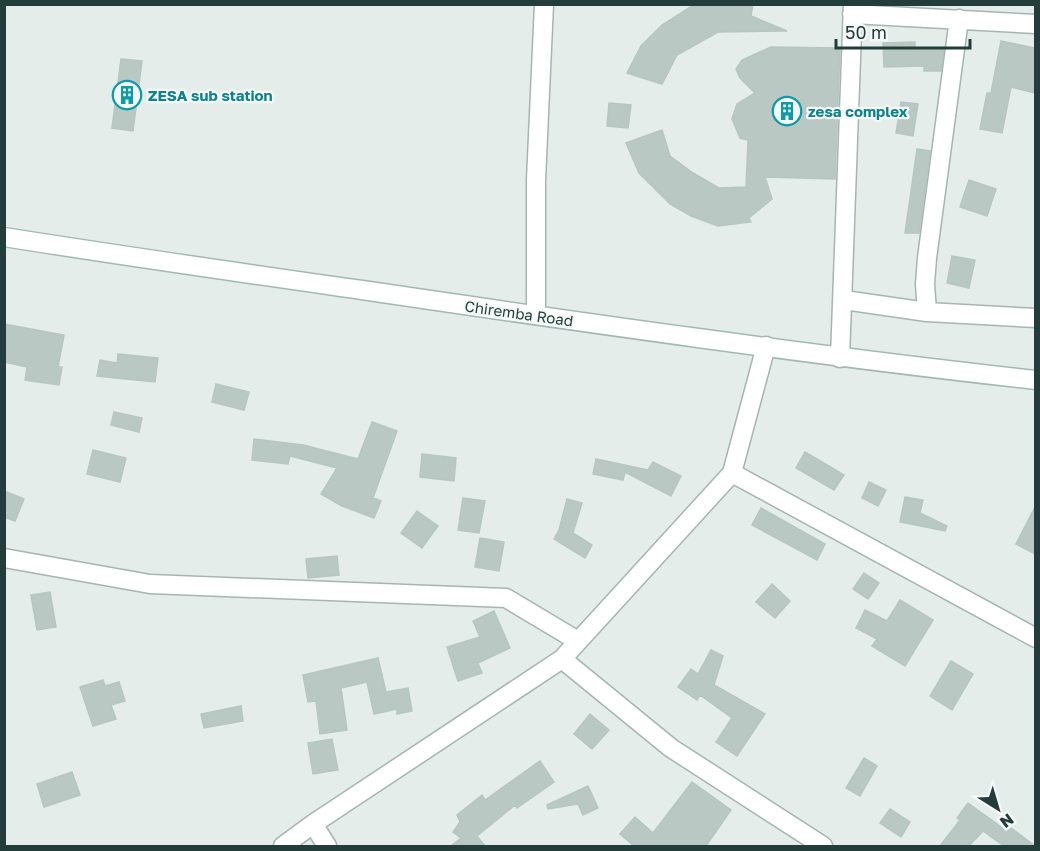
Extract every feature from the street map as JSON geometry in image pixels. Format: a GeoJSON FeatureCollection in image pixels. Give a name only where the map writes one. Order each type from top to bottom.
{"type":"FeatureCollection","features":[{"type":"Feature","properties":{"kind":"street"},"geometry":{"type":"LineString","coordinates":[[536,315],[537,180],[544,4]]}},
{"type":"Feature","properties":{"kind":"street"},"geometry":{"type":"LineString","coordinates":[[840,358],[844,300],[852,9],[1035,24]]}},
{"type":"Feature","properties":{"kind":"street"},"geometry":{"type":"LineString","coordinates":[[927,312],[925,284],[927,258],[959,19]]}},
{"type":"Feature","properties":{"kind":"street","name":"Chiremba Road"},"geometry":{"type":"LineString","coordinates":[[4,237],[840,358],[1035,380]]}},
{"type":"Feature","properties":{"kind":"street"},"geometry":{"type":"LineString","coordinates":[[844,300],[927,312],[1035,318]]}},
{"type":"Feature","properties":{"kind":"street"},"geometry":{"type":"LineString","coordinates":[[284,846],[313,824],[562,659],[732,473],[741,450],[766,346]]}},
{"type":"Feature","properties":{"kind":"street"},"geometry":{"type":"LineString","coordinates":[[732,473],[1035,638]]}},
{"type":"Feature","properties":{"kind":"street"},"geometry":{"type":"LineString","coordinates":[[4,558],[150,584],[506,598],[578,641]]}},
{"type":"Feature","properties":{"kind":"street"},"geometry":{"type":"LineString","coordinates":[[562,659],[671,748],[823,846]]}},
{"type":"Feature","properties":{"kind":"street"},"geometry":{"type":"LineString","coordinates":[[313,824],[327,846]]}},
{"type":"Feature","properties":{"kind":"building"},"geometry":{"type":"Polygon","coordinates":[[[695,4],[753,4],[751,16],[787,31],[718,32],[677,55],[662,84],[627,73],[641,46],[662,25],[695,4]]]}},
{"type":"Feature","properties":{"kind":"building"},"geometry":{"type":"Polygon","coordinates":[[[1001,41],[1035,48],[1035,93],[1011,87],[1002,133],[980,129],[987,93],[991,93],[1001,41]]]}},
{"type":"Feature","properties":{"kind":"building"},"geometry":{"type":"Polygon","coordinates":[[[915,42],[915,49],[944,49],[941,71],[924,71],[924,66],[884,67],[883,43],[915,42]]]}},
{"type":"Feature","properties":{"kind":"building","name":"zesa complex"},"geometry":{"type":"Polygon","coordinates":[[[771,47],[840,48],[835,179],[765,177],[772,199],[749,218],[751,222],[718,226],[691,216],[670,204],[639,173],[626,143],[662,130],[670,156],[693,173],[719,188],[746,187],[748,140],[740,138],[732,119],[737,104],[755,93],[740,78],[736,69],[742,60],[771,47]]]}},
{"type":"Feature","properties":{"kind":"building","name":"ZESA sub station"},"geometry":{"type":"Polygon","coordinates":[[[121,59],[142,61],[133,131],[112,128],[121,59]]]}},
{"type":"Feature","properties":{"kind":"building"},"geometry":{"type":"Polygon","coordinates":[[[901,102],[918,104],[913,136],[896,133],[901,102]]]}},
{"type":"Feature","properties":{"kind":"building"},"geometry":{"type":"Polygon","coordinates":[[[609,103],[631,105],[628,128],[607,126],[609,103]]]}},
{"type":"Feature","properties":{"kind":"building"},"geometry":{"type":"Polygon","coordinates":[[[917,149],[930,151],[919,233],[905,233],[917,149]]]}},
{"type":"Feature","properties":{"kind":"building"},"geometry":{"type":"Polygon","coordinates":[[[969,180],[996,189],[987,216],[960,207],[969,180]]]}},
{"type":"Feature","properties":{"kind":"building"},"geometry":{"type":"Polygon","coordinates":[[[952,256],[975,260],[969,288],[947,283],[952,256]]]}},
{"type":"Feature","properties":{"kind":"building"},"geometry":{"type":"Polygon","coordinates":[[[4,324],[64,335],[58,367],[62,367],[59,385],[25,380],[27,367],[4,362],[4,324]]]}},
{"type":"Feature","properties":{"kind":"building"},"geometry":{"type":"Polygon","coordinates":[[[118,354],[158,358],[155,382],[97,376],[100,360],[117,363],[118,354]]]}},
{"type":"Feature","properties":{"kind":"building"},"geometry":{"type":"Polygon","coordinates":[[[216,384],[249,392],[244,410],[212,402],[216,384]]]}},
{"type":"Feature","properties":{"kind":"building"},"geometry":{"type":"Polygon","coordinates":[[[114,412],[142,418],[139,432],[111,425],[114,412]]]}},
{"type":"Feature","properties":{"kind":"building"},"geometry":{"type":"Polygon","coordinates":[[[372,422],[397,431],[373,498],[381,501],[374,518],[342,506],[321,494],[337,468],[290,456],[288,464],[252,460],[254,439],[303,445],[358,459],[372,422]]]}},
{"type":"Feature","properties":{"kind":"building"},"geometry":{"type":"Polygon","coordinates":[[[93,450],[126,458],[120,482],[87,474],[93,450]]]}},
{"type":"Feature","properties":{"kind":"building"},"geometry":{"type":"Polygon","coordinates":[[[805,452],[844,475],[834,490],[796,468],[805,452]]]}},
{"type":"Feature","properties":{"kind":"building"},"geometry":{"type":"Polygon","coordinates":[[[422,454],[456,458],[454,481],[420,477],[422,454]]]}},
{"type":"Feature","properties":{"kind":"building"},"geometry":{"type":"Polygon","coordinates":[[[596,459],[648,470],[653,462],[681,476],[671,496],[625,472],[623,480],[593,474],[596,459]]]}},
{"type":"Feature","properties":{"kind":"building"},"geometry":{"type":"Polygon","coordinates":[[[869,482],[886,490],[878,506],[862,498],[869,482]]]}},
{"type":"Feature","properties":{"kind":"building"},"geometry":{"type":"Polygon","coordinates":[[[4,491],[24,499],[15,521],[4,517],[4,491]]]}},
{"type":"Feature","properties":{"kind":"building"},"geometry":{"type":"Polygon","coordinates":[[[905,497],[923,500],[920,513],[947,526],[945,531],[900,522],[905,497]]]}},
{"type":"Feature","properties":{"kind":"building"},"geometry":{"type":"Polygon","coordinates":[[[463,498],[485,501],[479,533],[458,530],[463,498]]]}},
{"type":"Feature","properties":{"kind":"building"},"geometry":{"type":"Polygon","coordinates":[[[567,499],[582,503],[573,533],[592,545],[585,558],[554,539],[559,530],[567,499]]]}},
{"type":"Feature","properties":{"kind":"building"},"geometry":{"type":"Polygon","coordinates":[[[1035,507],[1035,554],[1016,544],[1035,507]]]}},
{"type":"Feature","properties":{"kind":"building"},"geometry":{"type":"Polygon","coordinates":[[[761,508],[825,544],[817,560],[752,525],[761,508]]]}},
{"type":"Feature","properties":{"kind":"building"},"geometry":{"type":"Polygon","coordinates":[[[417,511],[438,526],[422,548],[401,533],[417,511]]]}},
{"type":"Feature","properties":{"kind":"building"},"geometry":{"type":"Polygon","coordinates":[[[480,538],[504,542],[499,571],[475,567],[480,538]]]}},
{"type":"Feature","properties":{"kind":"building"},"geometry":{"type":"Polygon","coordinates":[[[337,556],[339,575],[308,578],[306,559],[337,556]]]}},
{"type":"Feature","properties":{"kind":"building"},"geometry":{"type":"Polygon","coordinates":[[[864,573],[879,583],[868,599],[853,589],[864,573]]]}},
{"type":"Feature","properties":{"kind":"building"},"geometry":{"type":"Polygon","coordinates":[[[772,584],[790,601],[775,618],[756,602],[772,584]]]}},
{"type":"Feature","properties":{"kind":"building"},"geometry":{"type":"Polygon","coordinates":[[[50,592],[56,627],[37,630],[31,595],[50,592]]]}},
{"type":"Feature","properties":{"kind":"building"},"geometry":{"type":"Polygon","coordinates":[[[900,600],[933,620],[905,666],[872,646],[877,639],[856,628],[865,610],[887,621],[900,600]]]}},
{"type":"Feature","properties":{"kind":"building"},"geometry":{"type":"Polygon","coordinates":[[[494,611],[510,648],[478,663],[482,673],[458,681],[447,647],[480,637],[473,621],[494,611]]]}},
{"type":"Feature","properties":{"kind":"building"},"geometry":{"type":"Polygon","coordinates":[[[711,650],[723,656],[714,685],[765,714],[737,756],[716,742],[732,718],[700,695],[697,700],[678,687],[691,669],[698,674],[711,650]]]}},
{"type":"Feature","properties":{"kind":"building"},"geometry":{"type":"Polygon","coordinates":[[[378,658],[386,692],[408,688],[412,711],[397,714],[397,709],[374,714],[367,682],[341,688],[347,730],[320,734],[316,701],[308,702],[303,675],[378,658]]]}},
{"type":"Feature","properties":{"kind":"building"},"geometry":{"type":"Polygon","coordinates":[[[951,661],[973,674],[952,710],[930,696],[951,661]]]}},
{"type":"Feature","properties":{"kind":"building"},"geometry":{"type":"Polygon","coordinates":[[[103,680],[105,686],[119,682],[125,701],[111,705],[116,719],[93,726],[80,687],[103,680]]]}},
{"type":"Feature","properties":{"kind":"building"},"geometry":{"type":"Polygon","coordinates":[[[241,706],[243,721],[204,728],[201,714],[241,706]]]}},
{"type":"Feature","properties":{"kind":"building"},"geometry":{"type":"Polygon","coordinates":[[[590,714],[609,730],[592,749],[574,734],[590,714]]]}},
{"type":"Feature","properties":{"kind":"building"},"geometry":{"type":"Polygon","coordinates":[[[332,739],[338,770],[313,774],[308,743],[332,739]]]}},
{"type":"Feature","properties":{"kind":"building"},"geometry":{"type":"Polygon","coordinates":[[[864,758],[877,766],[860,796],[846,788],[864,758]]]}},
{"type":"Feature","properties":{"kind":"building"},"geometry":{"type":"Polygon","coordinates":[[[540,761],[554,782],[517,808],[515,805],[477,836],[485,846],[451,846],[461,838],[453,832],[460,822],[457,815],[482,795],[485,800],[540,761]]]}},
{"type":"Feature","properties":{"kind":"building"},"geometry":{"type":"Polygon","coordinates":[[[72,772],[80,795],[44,807],[37,784],[72,772]]]}},
{"type":"Feature","properties":{"kind":"building"},"geometry":{"type":"Polygon","coordinates":[[[692,782],[731,810],[706,846],[634,846],[620,834],[635,817],[653,833],[692,782]]]}},
{"type":"Feature","properties":{"kind":"building"},"geometry":{"type":"Polygon","coordinates":[[[588,786],[598,808],[583,815],[578,804],[548,809],[547,805],[588,786]]]}},
{"type":"Feature","properties":{"kind":"building"},"geometry":{"type":"Polygon","coordinates":[[[968,803],[1004,829],[1007,825],[1035,846],[1004,846],[983,831],[969,846],[940,846],[960,820],[957,818],[968,803]]]}},
{"type":"Feature","properties":{"kind":"building"},"geometry":{"type":"Polygon","coordinates":[[[890,809],[910,822],[901,837],[880,823],[890,809]]]}},
{"type":"Feature","properties":{"kind":"place","name":"ZESA sub station"},"geometry":{"type":"Point","coordinates":[127,95]}},
{"type":"Feature","properties":{"kind":"place","name":"zesa complex"},"geometry":{"type":"Point","coordinates":[787,111]}}]}
